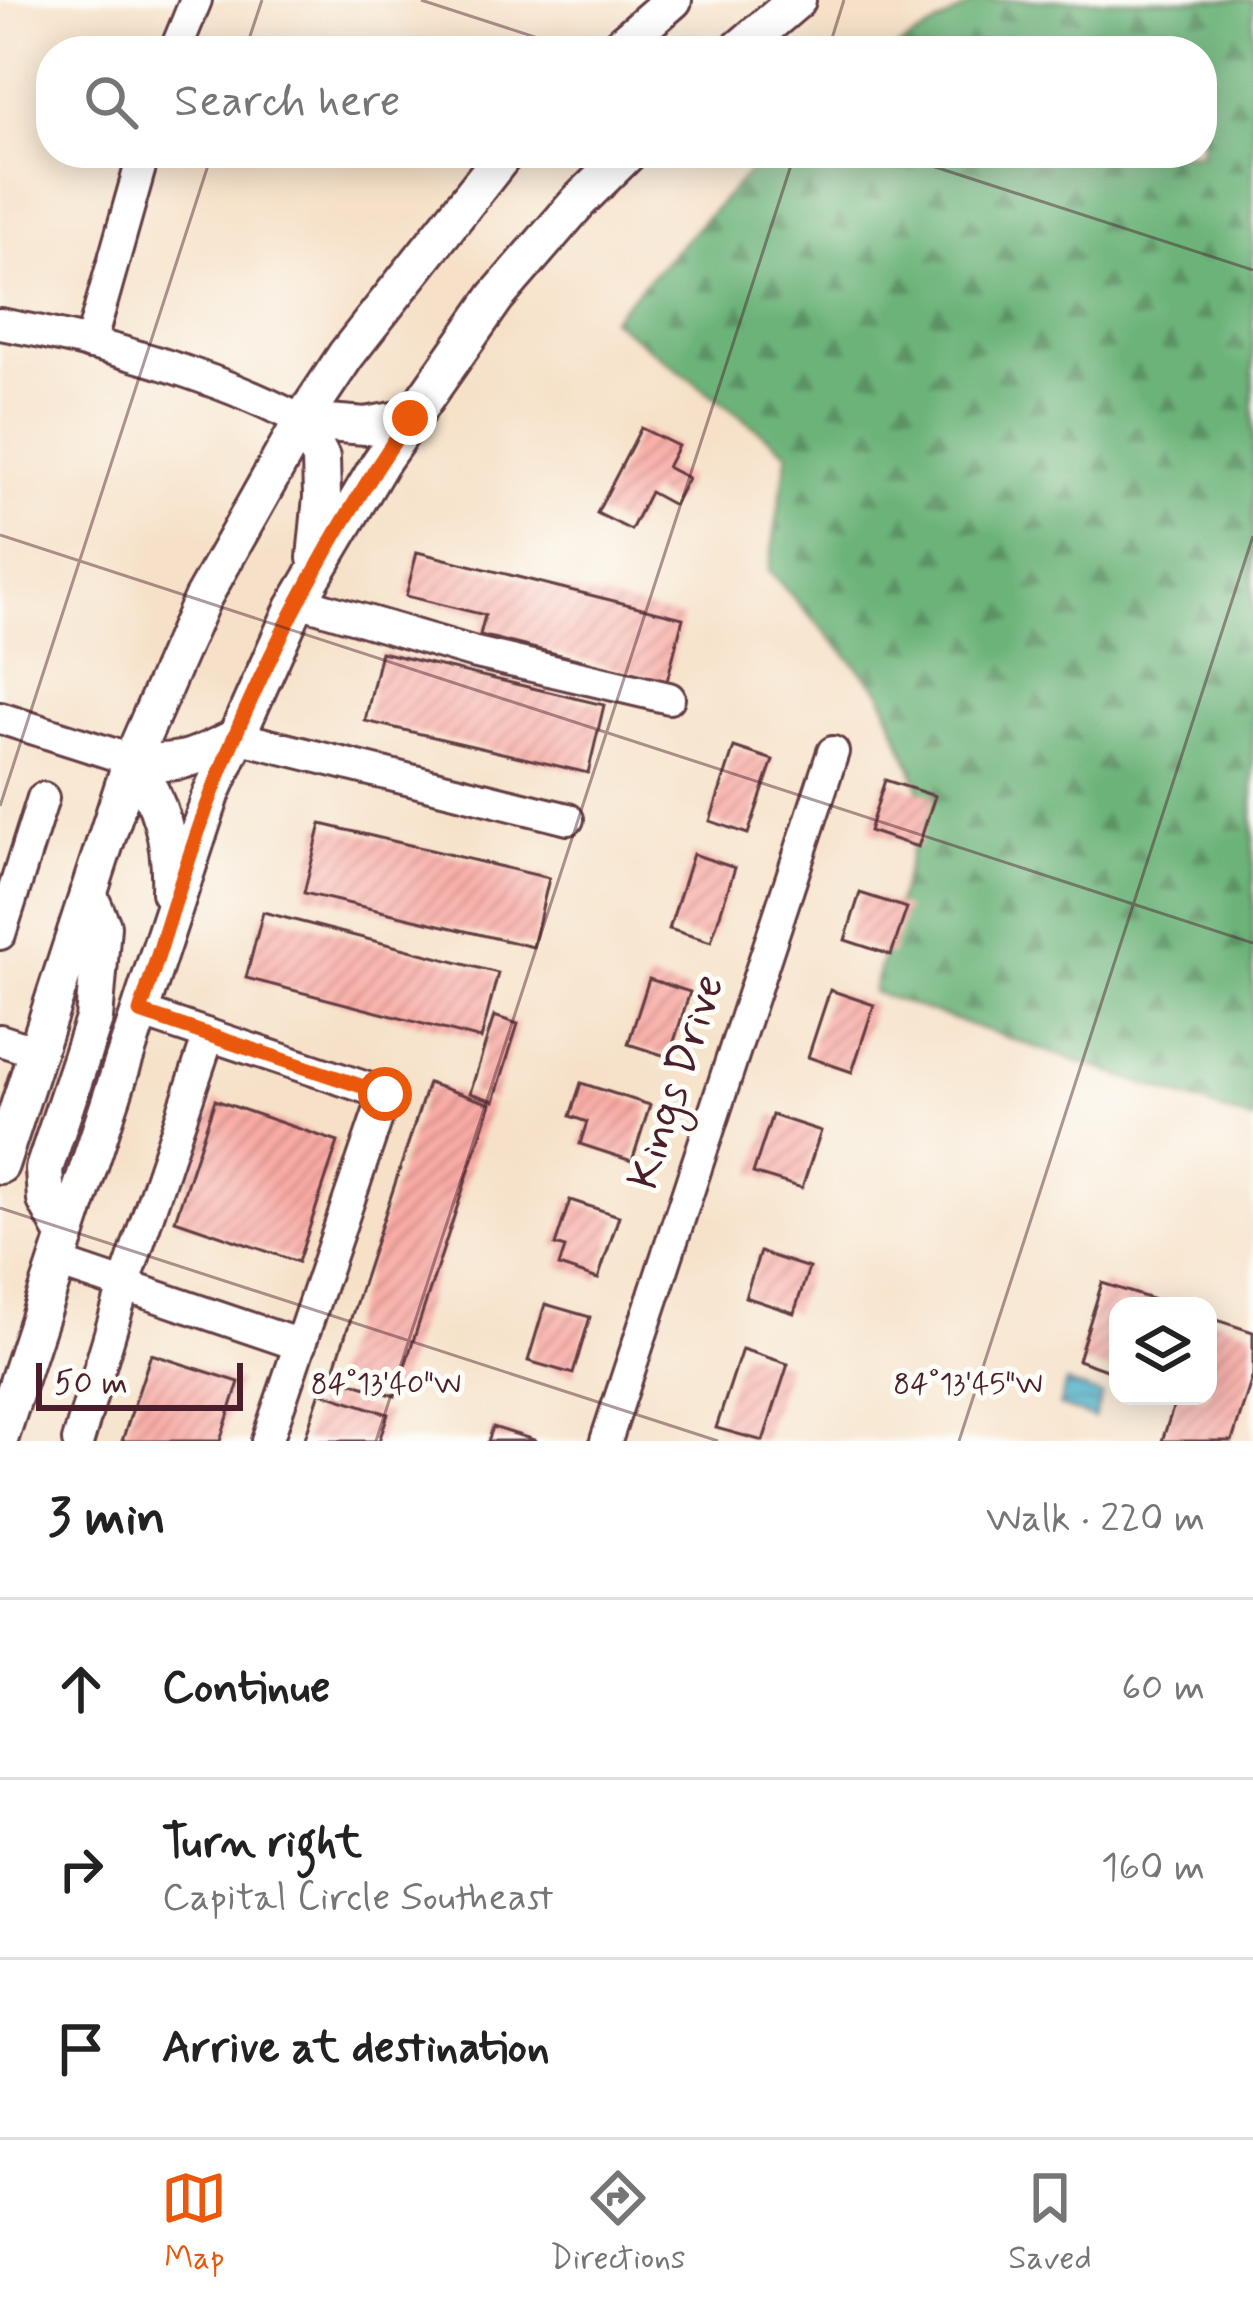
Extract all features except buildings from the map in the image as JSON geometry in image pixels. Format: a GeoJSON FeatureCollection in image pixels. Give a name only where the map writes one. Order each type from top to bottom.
{"type":"FeatureCollection","features":[{"type":"Feature","properties":{"kind":"main road"},"geometry":{"type":"LineString","coordinates":[[631,36],[673,0]]}},
{"type":"Feature","properties":{"kind":"main road"},"geometry":{"type":"LineString","coordinates":[[755,36],[797,0]]}},
{"type":"Feature","properties":{"kind":"main road"},"geometry":{"type":"LineString","coordinates":[[0,1165],[132,760],[202,599],[302,421],[346,355],[493,168]]}},
{"type":"Feature","properties":{"kind":"main road"},"geometry":{"type":"LineString","coordinates":[[0,1437],[212,792],[306,587],[380,463],[496,297],[613,168]]}},
{"type":"Feature","properties":{"kind":"main road"},"geometry":{"type":"LineString","coordinates":[[302,421],[366,426],[410,418]]}},
{"type":"Feature","properties":{"kind":"main road"},"geometry":{"type":"LineString","coordinates":[[302,421],[321,458],[322,497],[306,587]]}},
{"type":"Feature","properties":{"kind":"main road"},"geometry":{"type":"LineString","coordinates":[[132,760],[165,765],[188,761],[237,737]]}},
{"type":"Feature","properties":{"kind":"main road"},"geometry":{"type":"LineString","coordinates":[[132,760],[154,793],[166,824],[171,861],[168,926]]}},
{"type":"Feature","properties":{"kind":"main road"},"geometry":{"type":"LineString","coordinates":[[62,1250],[46,1200],[44,1169],[94,1019],[102,926],[88,895]]}},
{"type":"Feature","properties":{"kind":"street"},"geometry":{"type":"LineString","coordinates":[[182,36],[196,0]]}},
{"type":"Feature","properties":{"kind":"street"},"geometry":{"type":"LineString","coordinates":[[90,344],[140,168]]}},
{"type":"Feature","properties":{"kind":"street"},"geometry":{"type":"LineString","coordinates":[[0,324],[63,334],[258,397],[302,421]]}},
{"type":"Feature","properties":{"kind":"street"},"geometry":{"type":"LineString","coordinates":[[306,587],[472,652],[669,698]]}},
{"type":"Feature","properties":{"kind":"street"},"geometry":{"type":"LineString","coordinates":[[0,718],[132,760]]}},
{"type":"Feature","properties":{"kind":"street"},"geometry":{"type":"LineString","coordinates":[[237,737],[568,819]]}},
{"type":"Feature","properties":{"kind":"street","name":"Kings Drive"},"geometry":{"type":"LineString","coordinates":[[606,1441],[833,752]]}},
{"type":"Feature","properties":{"kind":"street"},"geometry":{"type":"LineString","coordinates":[[0,934],[44,798]]}},
{"type":"Feature","properties":{"kind":"street"},"geometry":{"type":"LineString","coordinates":[[140,1012],[385,1094],[267,1441]]}},
{"type":"Feature","properties":{"kind":"street"},"geometry":{"type":"LineString","coordinates":[[78,1441],[124,1286],[209,1035]]}},
{"type":"Feature","properties":{"kind":"street"},"geometry":{"type":"LineString","coordinates":[[0,1040],[37,1052]]}},
{"type":"Feature","properties":{"kind":"street"},"geometry":{"type":"LineString","coordinates":[[62,1250],[124,1286],[300,1345]]}},
{"type":"Feature","properties":{"kind":"green space"},"geometry":{"type":"Polygon","coordinates":[[[979,0],[1253,0],[1253,1121],[873,992],[925,802],[881,692],[769,571],[788,452],[611,319],[753,168],[1217,168],[1217,36],[918,36],[979,0]]]}},
{"type":"Feature","properties":{"kind":"water"},"geometry":{"type":"Polygon","coordinates":[[[1066,1383],[1102,1395],[1094,1418],[1059,1406],[1066,1383]]]}},
{"type":"Feature","properties":{"kind":"route"},"geometry":{"type":"LineString","coordinates":[[385,1094],[140,1012],[212,792],[293,610],[410,418]]}}]}
